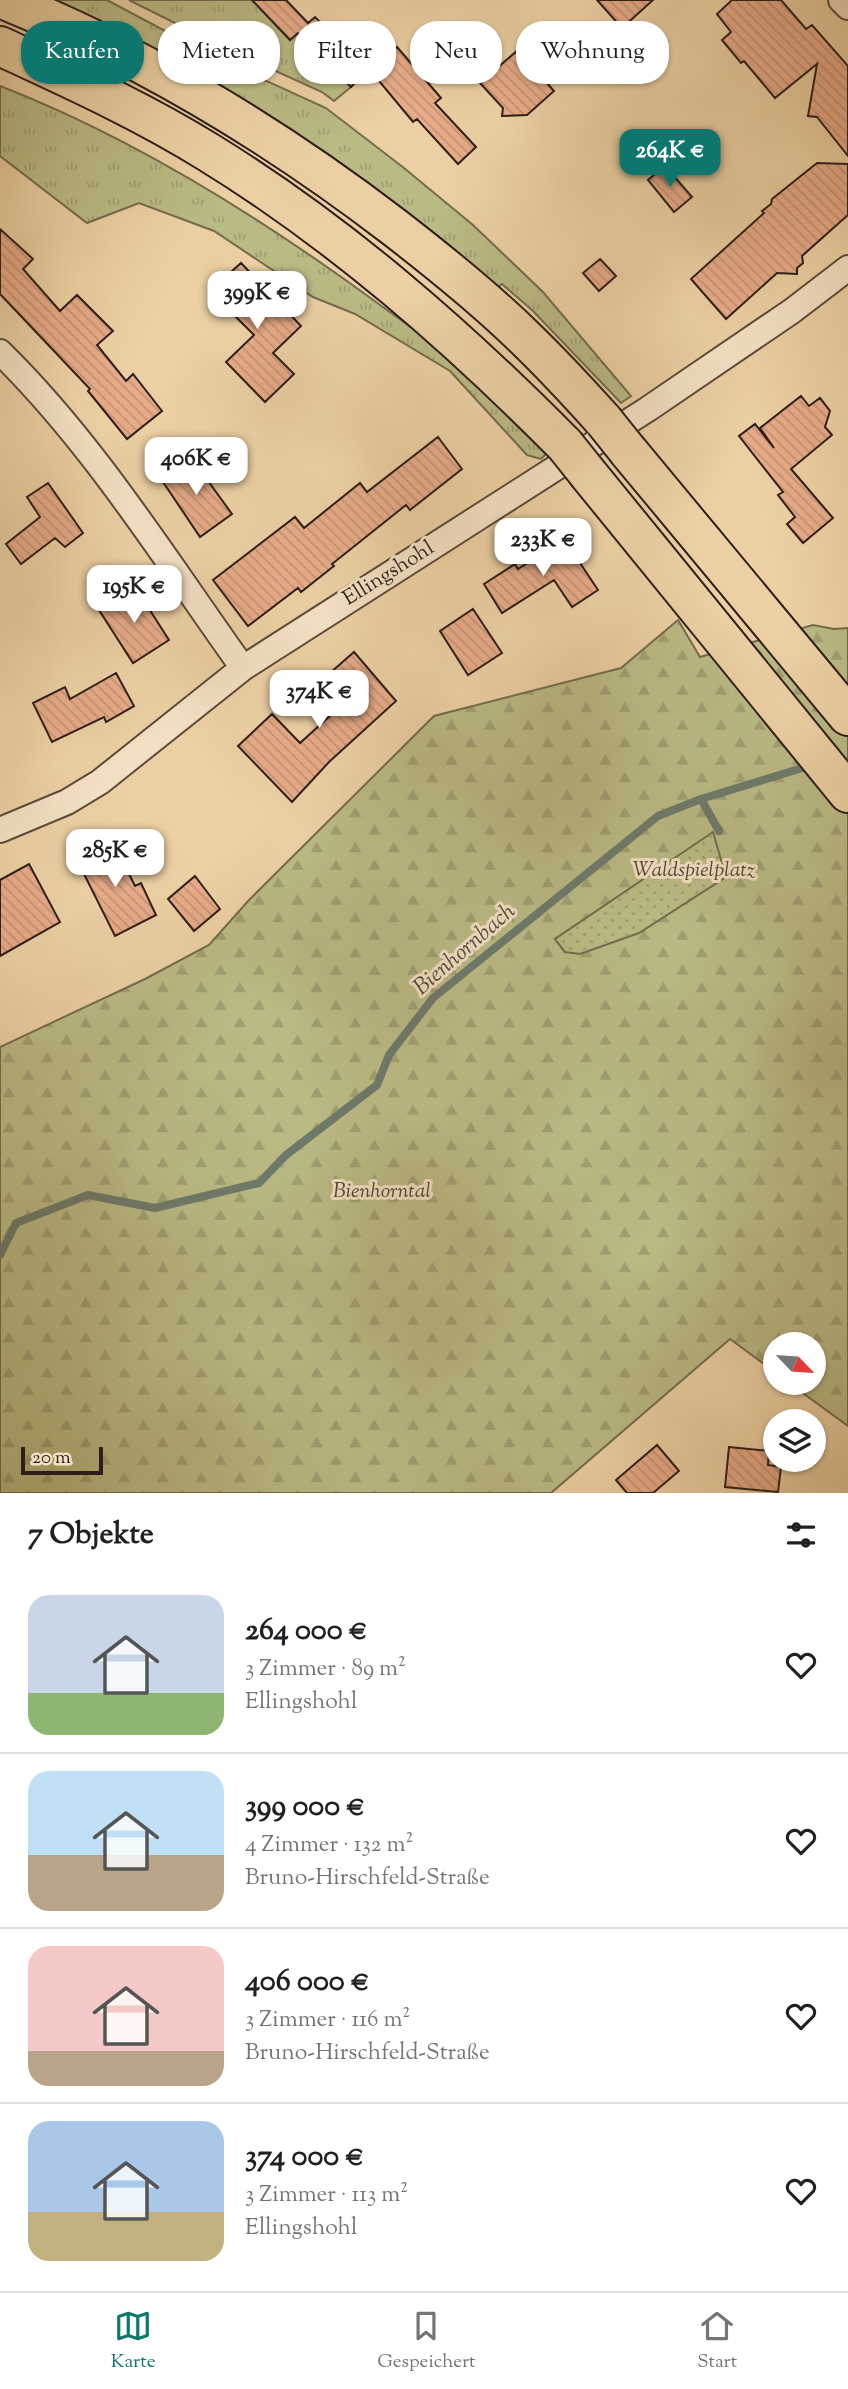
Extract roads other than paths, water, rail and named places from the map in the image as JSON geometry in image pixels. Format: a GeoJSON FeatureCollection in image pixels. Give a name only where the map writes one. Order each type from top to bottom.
{"type":"FeatureCollection","features":[{"type":"Feature","properties":{"kind":"highway"},"geometry":{"type":"LineString","coordinates":[[5,0],[47,17],[138,62],[226,111],[329,177],[450,270],[523,336],[604,421],[848,716]]}},
{"type":"Feature","properties":{"kind":"highway"},"geometry":{"type":"LineString","coordinates":[[0,46],[21,56]]}},
{"type":"Feature","properties":{"kind":"highway"},"geometry":{"type":"LineString","coordinates":[[0,66],[21,69]]}},
{"type":"Feature","properties":{"kind":"highway"},"geometry":{"type":"LineString","coordinates":[[81,84],[209,153],[311,223],[447,331],[565,445],[848,793]]}},
{"type":"Feature","properties":{"kind":"street"},"geometry":{"type":"LineString","coordinates":[[841,0],[848,7]]}},
{"type":"Feature","properties":{"kind":"street","name":"Ellingshohl"},"geometry":{"type":"LineString","coordinates":[[0,830],[67,802],[100,782],[243,668],[648,409],[792,312],[848,268]]}},
{"type":"Feature","properties":{"kind":"street"},"geometry":{"type":"LineString","coordinates":[[0,352],[92,458],[243,668]]}},
{"type":"Feature","properties":{"kind":"waterway","name":"Bienhornbach"},"geometry":{"type":"LineString","coordinates":[[0,1255],[16,1223],[88,1195],[155,1208],[259,1183],[286,1155],[377,1085],[389,1055],[433,998],[658,816],[701,799],[812,765]]}},
{"type":"Feature","properties":{"kind":"waterway"},"geometry":{"type":"LineString","coordinates":[[701,799],[719,831]]}},
{"type":"Feature","properties":{"kind":"park label","name":"Waldspielplatz"},"geometry":{"type":"Point","coordinates":[694,871]}},
{"type":"Feature","properties":{"kind":"park label","name":"Bienhorntal"},"geometry":{"type":"Point","coordinates":[382,1192]}}]}
